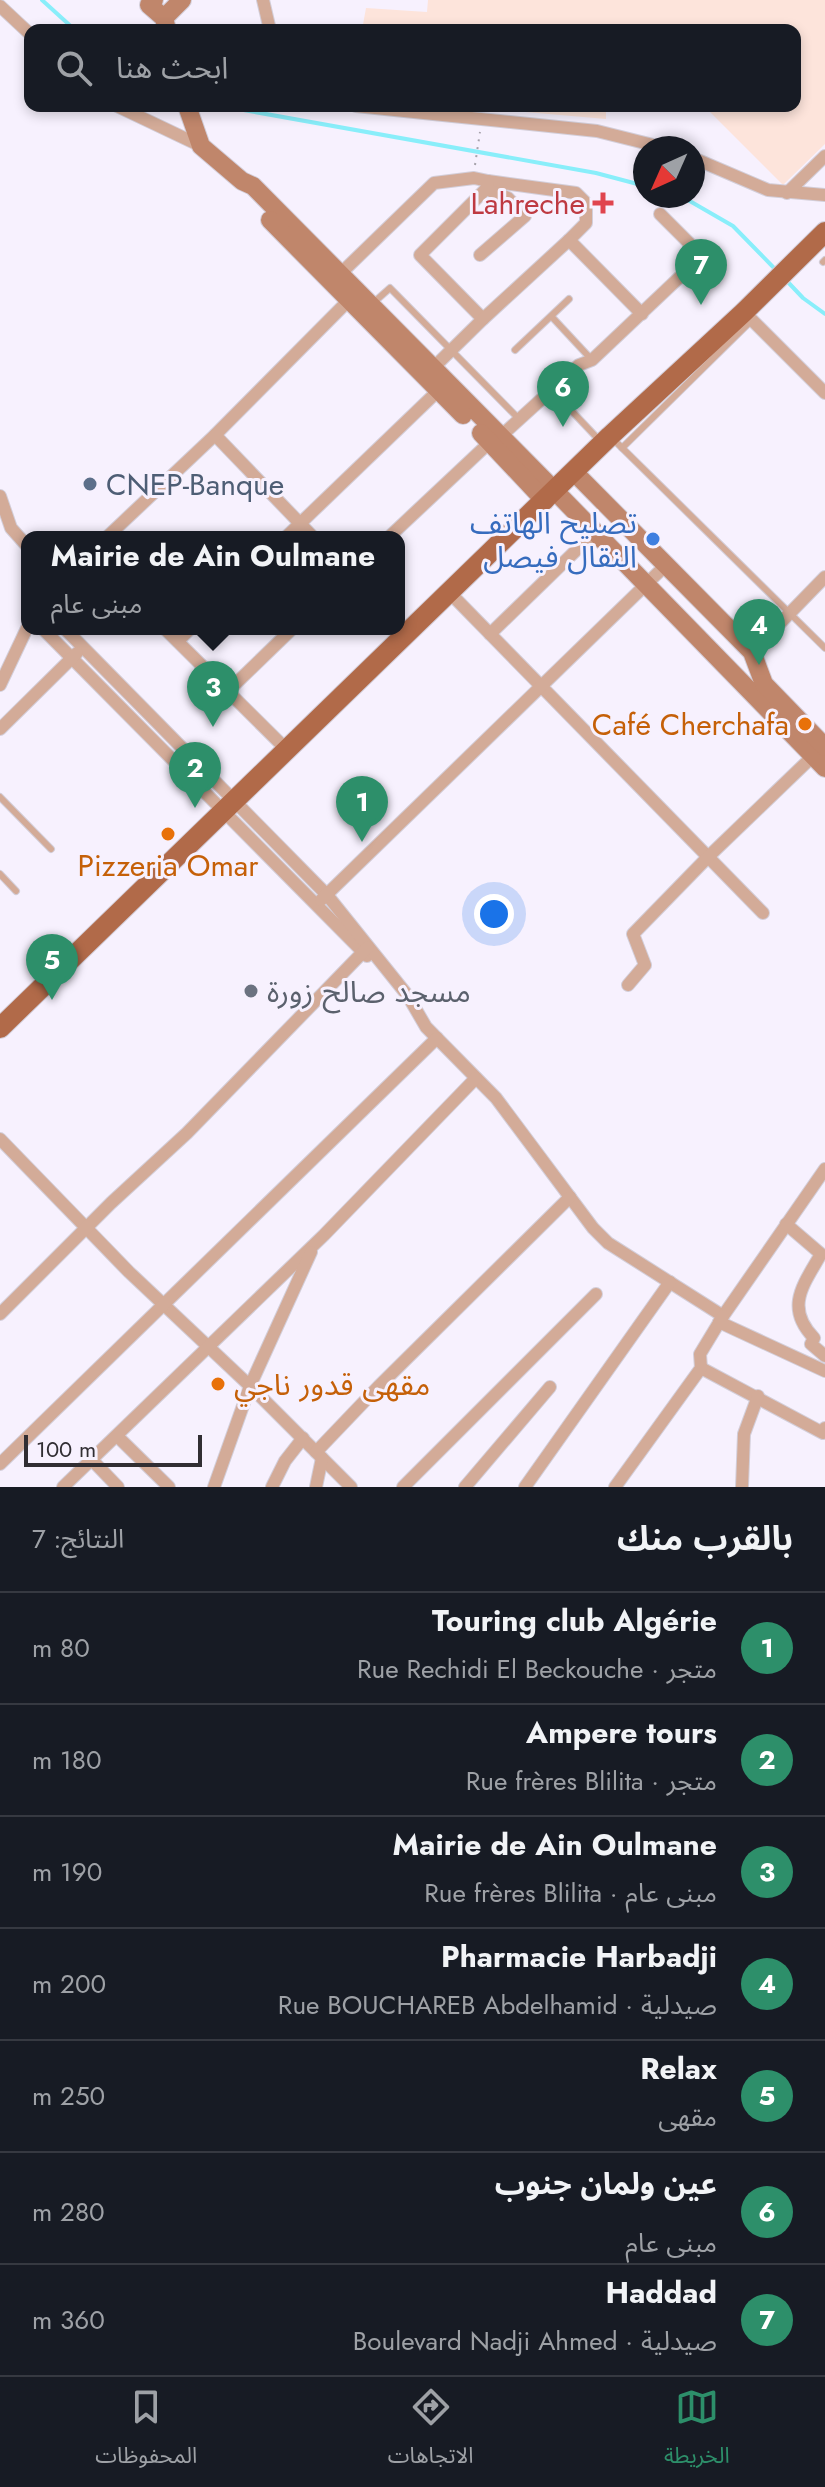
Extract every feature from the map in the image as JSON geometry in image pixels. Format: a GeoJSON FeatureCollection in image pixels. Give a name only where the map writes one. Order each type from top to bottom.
{"type":"FeatureCollection","features":[{"type":"Feature","properties":{"kind":"main road"},"geometry":{"type":"LineString","coordinates":[[147,2],[165,24],[182,0]]}},
{"type":"Feature","properties":{"kind":"main road"},"geometry":{"type":"LineString","coordinates":[[189,112],[201,146],[242,181],[244,194],[336,278],[371,305],[436,379]]}},
{"type":"Feature","properties":{"kind":"main road"},"geometry":{"type":"LineString","coordinates":[[405,628],[450,593],[574,472],[612,442],[752,309],[825,232]]}},
{"type":"Feature","properties":{"kind":"main road"},"geometry":{"type":"LineString","coordinates":[[336,278],[348,301],[436,379],[550,496],[595,532],[821,757]]}},
{"type":"Feature","properties":{"kind":"main road"},"geometry":{"type":"LineString","coordinates":[[574,472],[752,652],[764,684],[821,757]]}},
{"type":"Feature","properties":{"kind":"main road"},"geometry":{"type":"LineString","coordinates":[[0,1028],[287,750],[398,635]]}},
{"type":"Feature","properties":{"kind":"street"},"geometry":{"type":"LineString","coordinates":[[263,0],[269,24]]}},
{"type":"Feature","properties":{"kind":"street"},"geometry":{"type":"LineString","coordinates":[[0,6],[24,28]]}},
{"type":"Feature","properties":{"kind":"street"},"geometry":{"type":"LineString","coordinates":[[130,112],[201,146]]}},
{"type":"Feature","properties":{"kind":"street"},"geometry":{"type":"LineString","coordinates":[[414,112],[597,131],[633,140]]}},
{"type":"Feature","properties":{"kind":"street"},"geometry":{"type":"LineString","coordinates":[[787,193],[825,156]]}},
{"type":"Feature","properties":{"kind":"street"},"geometry":{"type":"LineString","coordinates":[[705,163],[768,190],[825,195]]}},
{"type":"Feature","properties":{"kind":"street"},"geometry":{"type":"LineString","coordinates":[[336,278],[434,183],[474,178],[508,198],[525,216],[480,255]]}},
{"type":"Feature","properties":{"kind":"street"},"geometry":{"type":"LineString","coordinates":[[292,531],[436,379],[451,350],[586,223],[586,203],[576,193],[487,185]]}},
{"type":"Feature","properties":{"kind":"street"},"geometry":{"type":"LineString","coordinates":[[483,319],[420,255],[487,185]]}},
{"type":"Feature","properties":{"kind":"street"},"geometry":{"type":"LineString","coordinates":[[396,531],[551,389],[579,365],[592,360],[702,256],[660,214]]}},
{"type":"Feature","properties":{"kind":"street"},"geometry":{"type":"LineString","coordinates":[[569,240],[642,314]]}},
{"type":"Feature","properties":{"kind":"street"},"geometry":{"type":"LineString","coordinates":[[113,531],[215,435],[348,301]]}},
{"type":"Feature","properties":{"kind":"street"},"geometry":{"type":"LineString","coordinates":[[752,309],[825,393]]}},
{"type":"Feature","properties":{"kind":"street"},"geometry":{"type":"LineString","coordinates":[[215,435],[307,531]]}},
{"type":"Feature","properties":{"kind":"street"},"geometry":{"type":"LineString","coordinates":[[0,496],[11,528],[21,539]]}},
{"type":"Feature","properties":{"kind":"street"},"geometry":{"type":"LineString","coordinates":[[490,634],[595,532]]}},
{"type":"Feature","properties":{"kind":"street"},"geometry":{"type":"LineString","coordinates":[[315,905],[666,565]]}},
{"type":"Feature","properties":{"kind":"street"},"geometry":{"type":"LineString","coordinates":[[752,652],[825,577]]}},
{"type":"Feature","properties":{"kind":"street"},"geometry":{"type":"LineString","coordinates":[[450,593],[763,913]]}},
{"type":"Feature","properties":{"kind":"street"},"geometry":{"type":"LineString","coordinates":[[0,685],[24,635]]}},
{"type":"Feature","properties":{"kind":"street"},"geometry":{"type":"LineString","coordinates":[[49,635],[228,807],[327,895],[366,950]]}},
{"type":"Feature","properties":{"kind":"street"},"geometry":{"type":"LineString","coordinates":[[71,635],[315,905],[366,950],[408,996],[426,1027],[496,1098],[593,1228],[608,1243],[721,1319],[825,1371]]}},
{"type":"Feature","properties":{"kind":"street"},"geometry":{"type":"LineString","coordinates":[[172,635],[287,750]]}},
{"type":"Feature","properties":{"kind":"street"},"geometry":{"type":"LineString","coordinates":[[178,641],[184,635]]}},
{"type":"Feature","properties":{"kind":"street"},"geometry":{"type":"LineString","coordinates":[[228,691],[286,635]]}},
{"type":"Feature","properties":{"kind":"street"},"geometry":{"type":"LineString","coordinates":[[0,729],[83,647]]}},
{"type":"Feature","properties":{"kind":"street"},"geometry":{"type":"LineString","coordinates":[[628,985],[645,965],[633,934],[708,857],[821,757]]}},
{"type":"Feature","properties":{"kind":"street"},"geometry":{"type":"LineString","coordinates":[[0,1314],[187,1133],[366,950]]}},
{"type":"Feature","properties":{"kind":"street"},"geometry":{"type":"LineString","coordinates":[[0,1464],[437,1038]]}},
{"type":"Feature","properties":{"kind":"street"},"geometry":{"type":"LineString","coordinates":[[64,1487],[314,1245],[476,1078]]}},
{"type":"Feature","properties":{"kind":"street"},"geometry":{"type":"LineString","coordinates":[[0,1139],[351,1487]]}},
{"type":"Feature","properties":{"kind":"street"},"geometry":{"type":"LineString","coordinates":[[615,1487],[701,1368],[700,1354],[721,1319],[786,1224],[823,1177]]}},
{"type":"Feature","properties":{"kind":"street"},"geometry":{"type":"LineString","coordinates":[[316,1487],[319,1455],[379,1386],[570,1197]]}},
{"type":"Feature","properties":{"kind":"street"},"geometry":{"type":"LineString","coordinates":[[786,1224],[821,1254],[798,1293],[801,1317],[814,1338],[811,1344],[825,1356]]}},
{"type":"Feature","properties":{"kind":"street"},"geometry":{"type":"LineString","coordinates":[[214,1487],[250,1386],[314,1245]]}},
{"type":"Feature","properties":{"kind":"street"},"geometry":{"type":"LineString","coordinates":[[525,1487],[670,1282]]}},
{"type":"Feature","properties":{"kind":"street"},"geometry":{"type":"LineString","coordinates":[[403,1487],[596,1294]]}},
{"type":"Feature","properties":{"kind":"street"},"geometry":{"type":"LineString","coordinates":[[701,1368],[823,1433],[825,1428]]}},
{"type":"Feature","properties":{"kind":"street"},"geometry":{"type":"LineString","coordinates":[[465,1487],[550,1387]]}},
{"type":"Feature","properties":{"kind":"street"},"geometry":{"type":"LineString","coordinates":[[742,1487],[744,1434],[758,1396]]}},
{"type":"Feature","properties":{"kind":"street"},"geometry":{"type":"LineString","coordinates":[[117,1436],[169,1487]]}},
{"type":"Feature","properties":{"kind":"street"},"geometry":{"type":"LineString","coordinates":[[272,1487],[285,1461],[303,1438]]}},
{"type":"Feature","properties":{"kind":"street"},"geometry":{"type":"LineString","coordinates":[[92,1460],[118,1487]]}},
{"type":"Feature","properties":{"kind":"lane"},"geometry":{"type":"LineString","coordinates":[[371,305],[390,288],[519,419]]}},
{"type":"Feature","properties":{"kind":"lane"},"geometry":{"type":"LineString","coordinates":[[515,350],[569,299]]}},
{"type":"Feature","properties":{"kind":"lane"},"geometry":{"type":"LineString","coordinates":[[552,317],[592,360]]}},
{"type":"Feature","properties":{"kind":"lane"},"geometry":{"type":"LineString","coordinates":[[551,389],[612,442],[825,648]]}},
{"type":"Feature","properties":{"kind":"lane"},"geometry":{"type":"LineString","coordinates":[[0,797],[51,849]]}},
{"type":"Feature","properties":{"kind":"lane"},"geometry":{"type":"LineString","coordinates":[[0,874],[16,891]]}},
{"type":"Feature","properties":{"kind":"path"},"geometry":{"type":"LineString","coordinates":[[475,171],[478,143]]}},
{"type":"Feature","properties":{"kind":"shaded area"},"geometry":{"type":"Polygon","coordinates":[[[428,0],[825,0],[825,144],[783,185],[710,112],[801,112],[801,24],[363,24],[366,8],[427,12],[428,0]]]}},
{"type":"Feature","properties":{"kind":"shaded area"},"geometry":{"type":"Polygon","coordinates":[[[526,112],[606,112],[606,119],[526,112]]]}},
{"type":"Feature","properties":{"kind":"waterway"},"geometry":{"type":"LineString","coordinates":[[42,0],[68,24]]}},
{"type":"Feature","properties":{"kind":"waterway"},"geometry":{"type":"LineString","coordinates":[[255,112],[596,173],[633,183]]}},
{"type":"Feature","properties":{"kind":"waterway"},"geometry":{"type":"LineString","coordinates":[[702,208],[733,226],[776,270]]}},
{"type":"Feature","properties":{"kind":"waterway"},"geometry":{"type":"LineString","coordinates":[[785,279],[803,298],[825,314]]}},
{"type":"Feature","properties":{"kind":"place","name":"Lahreche"},"geometry":{"type":"Point","coordinates":[603,203]}},
{"type":"Feature","properties":{"kind":"place","name":"Haddad"},"geometry":{"type":"Point","coordinates":[701,305]}},
{"type":"Feature","properties":{"kind":"place","name":"عين ولمان جنوب"},"geometry":{"type":"Point","coordinates":[563,427]}},
{"type":"Feature","properties":{"kind":"place","name":"CNEP-Banque"},"geometry":{"type":"Point","coordinates":[90,484]}},
{"type":"Feature","properties":{"kind":"place","name":"تصليح الهاتف النقال فيصل"},"geometry":{"type":"Point","coordinates":[653,539]}},
{"type":"Feature","properties":{"kind":"place","name":"Pharmacie Harbadji"},"geometry":{"type":"Point","coordinates":[759,665]}},
{"type":"Feature","properties":{"kind":"place","name":"Café Cherchafa"},"geometry":{"type":"Point","coordinates":[805,724]}},
{"type":"Feature","properties":{"kind":"place","name":"Mairie de Ain Oulmane"},"geometry":{"type":"Point","coordinates":[213,727]}},
{"type":"Feature","properties":{"kind":"place","name":"Ampere tours"},"geometry":{"type":"Point","coordinates":[195,808]}},
{"type":"Feature","properties":{"kind":"place","name":"Pizzeria Omar"},"geometry":{"type":"Point","coordinates":[168,834]}},
{"type":"Feature","properties":{"kind":"place","name":"Touring club Algérie"},"geometry":{"type":"Point","coordinates":[362,842]}},
{"type":"Feature","properties":{"kind":"place","name":"مسجد صالح زورة"},"geometry":{"type":"Point","coordinates":[251,991]}},
{"type":"Feature","properties":{"kind":"place","name":"Relax"},"geometry":{"type":"Point","coordinates":[52,1000]}},
{"type":"Feature","properties":{"kind":"place","name":"مقهى قدور ناجي"},"geometry":{"type":"Point","coordinates":[218,1384]}}]}
